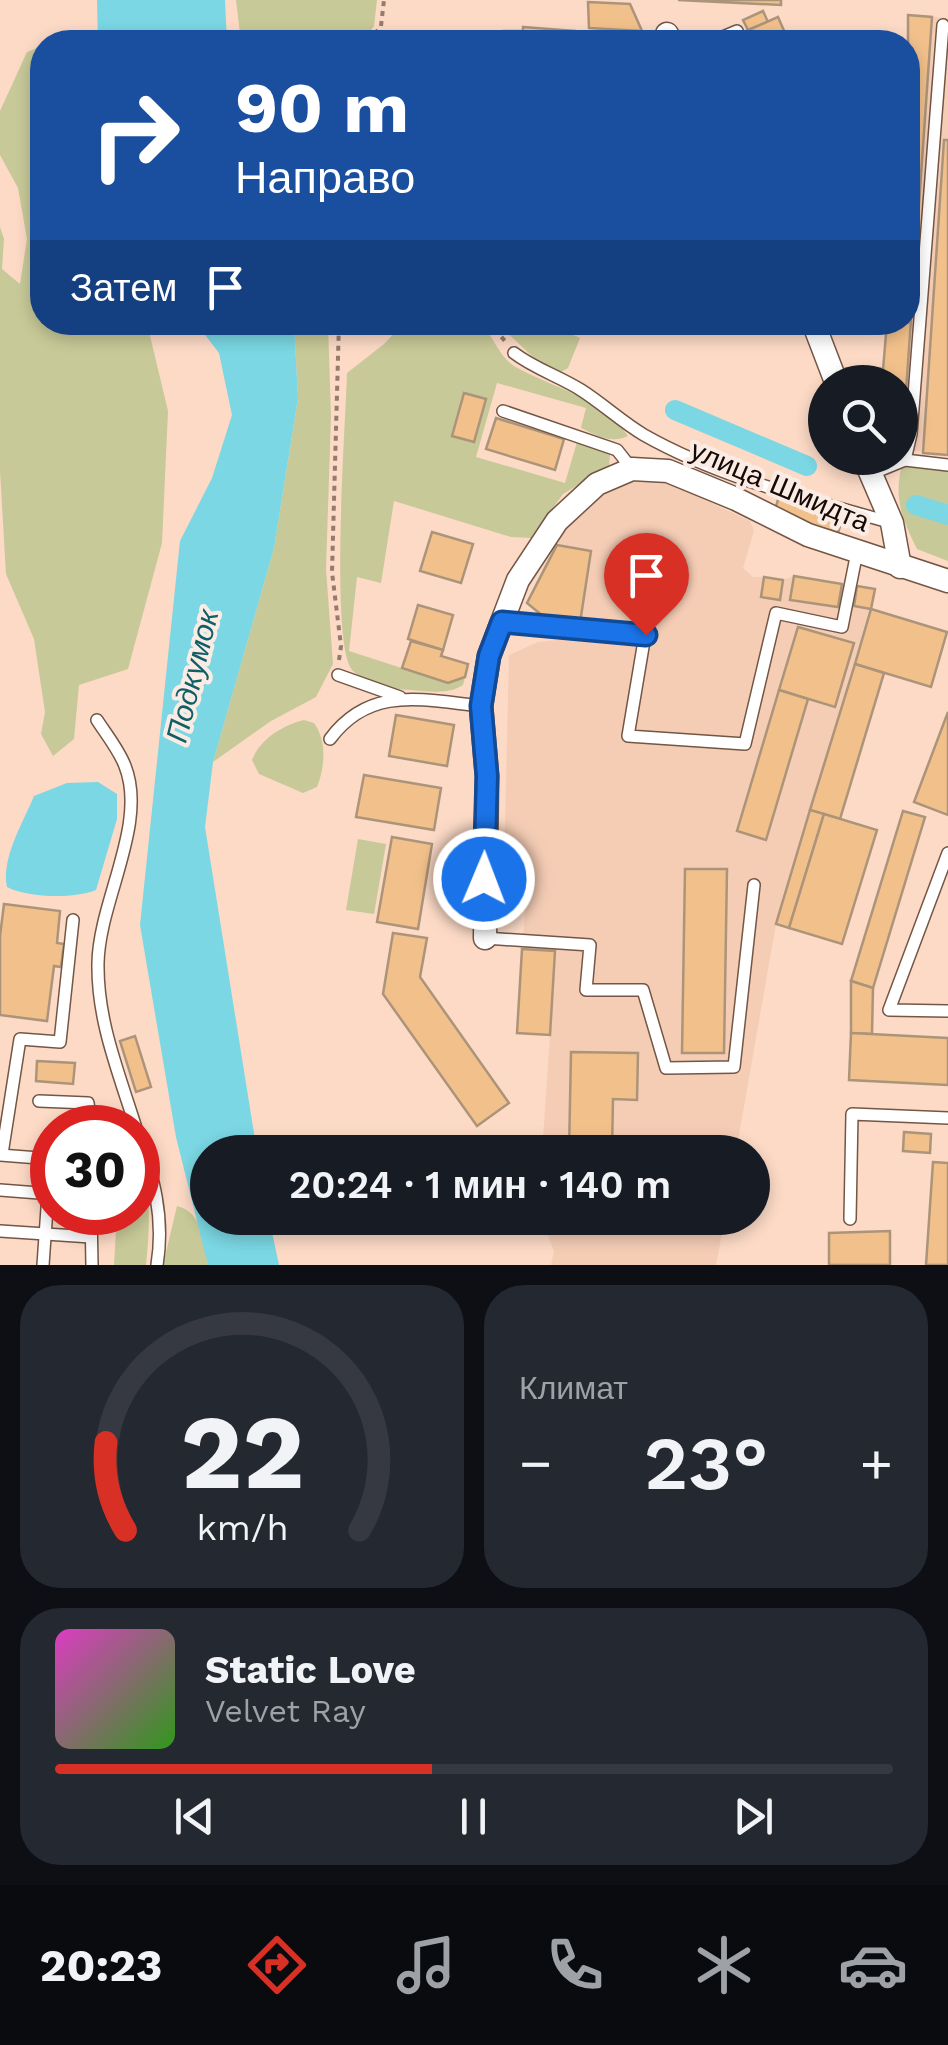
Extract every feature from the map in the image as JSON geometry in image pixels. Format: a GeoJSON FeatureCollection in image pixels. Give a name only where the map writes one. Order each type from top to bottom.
{"type":"FeatureCollection","features":[{"type":"Feature","properties":{"kind":"street"},"geometry":{"type":"LineString","coordinates":[[818,335],[829,365]]}},
{"type":"Feature","properties":{"kind":"street"},"geometry":{"type":"LineString","coordinates":[[485,938],[487,776],[481,706],[489,656],[518,580],[556,522],[597,484],[632,470]]}},
{"type":"Feature","properties":{"kind":"street","name":"улица Шмидта"},"geometry":{"type":"LineString","coordinates":[[632,470],[668,471],[736,498],[808,535],[948,581]]}},
{"type":"Feature","properties":{"kind":"street"},"geometry":{"type":"LineString","coordinates":[[872,475],[892,522],[900,567]]}},
{"type":"Feature","properties":{"kind":"lane"},"geometry":{"type":"LineString","coordinates":[[918,365],[941,128],[943,25]]}},
{"type":"Feature","properties":{"kind":"lane"},"geometry":{"type":"LineString","coordinates":[[514,353],[534,368],[578,387],[642,434],[679,452],[768,488],[892,522]]}},
{"type":"Feature","properties":{"kind":"lane"},"geometry":{"type":"LineString","coordinates":[[503,411],[617,450],[632,470]]}},
{"type":"Feature","properties":{"kind":"lane"},"geometry":{"type":"LineString","coordinates":[[918,462],[948,465]]}},
{"type":"Feature","properties":{"kind":"lane"},"geometry":{"type":"LineString","coordinates":[[502,622],[646,635],[628,736],[745,744],[776,613],[842,627],[857,552]]}},
{"type":"Feature","properties":{"kind":"lane"},"geometry":{"type":"LineString","coordinates":[[338,675],[405,698]]}},
{"type":"Feature","properties":{"kind":"lane"},"geometry":{"type":"LineString","coordinates":[[330,739],[354,715],[380,701],[405,698],[481,706]]}},
{"type":"Feature","properties":{"kind":"lane"},"geometry":{"type":"LineString","coordinates":[[97,720],[125,766],[132,798],[107,900],[98,959],[100,1009],[130,1105]]}},
{"type":"Feature","properties":{"kind":"lane"},"geometry":{"type":"LineString","coordinates":[[948,853],[889,1010],[948,1012]]}},
{"type":"Feature","properties":{"kind":"lane"},"geometry":{"type":"LineString","coordinates":[[485,938],[590,946],[586,990],[643,990],[666,1068],[734,1067],[754,884]]}},
{"type":"Feature","properties":{"kind":"lane"},"geometry":{"type":"LineString","coordinates":[[30,1157],[1,1154],[20,1039],[60,1042],[73,920]]}},
{"type":"Feature","properties":{"kind":"lane"},"geometry":{"type":"LineString","coordinates":[[39,1102],[88,1105]]}},
{"type":"Feature","properties":{"kind":"lane"},"geometry":{"type":"LineString","coordinates":[[850,1220],[852,1114],[948,1118]]}},
{"type":"Feature","properties":{"kind":"lane"},"geometry":{"type":"LineString","coordinates":[[0,1190],[30,1192]]}},
{"type":"Feature","properties":{"kind":"lane"},"geometry":{"type":"LineString","coordinates":[[157,1265],[162,1235],[160,1219]]}},
{"type":"Feature","properties":{"kind":"lane"},"geometry":{"type":"LineString","coordinates":[[0,1231],[30,1233]]}},
{"type":"Feature","properties":{"kind":"lane"},"geometry":{"type":"LineString","coordinates":[[43,1265],[45,1235]]}},
{"type":"Feature","properties":{"kind":"lane"},"geometry":{"type":"LineString","coordinates":[[57,1235],[92,1238],[91,1260],[80,1265]]}},
{"type":"Feature","properties":{"kind":"path"},"geometry":{"type":"LineString","coordinates":[[379,30],[384,0]]}},
{"type":"Feature","properties":{"kind":"path"},"geometry":{"type":"LineString","coordinates":[[338,335],[332,572],[341,646],[338,675]]}},
{"type":"Feature","properties":{"kind":"path"},"geometry":{"type":"LineString","coordinates":[[499,335],[514,353]]}},
{"type":"Feature","properties":{"kind":"shaded area"},"geometry":{"type":"Polygon","coordinates":[[[908,15],[948,18],[948,455],[918,451],[918,365],[883,365],[886,335],[920,335],[920,30],[908,30],[908,15]]]}},
{"type":"Feature","properties":{"kind":"shaded area"},"geometry":{"type":"Polygon","coordinates":[[[660,479],[750,521],[754,531],[743,568],[753,577],[764,577],[762,597],[779,600],[783,580],[794,576],[875,589],[776,924],[739,1135],[543,1135],[550,1036],[517,1033],[525,910],[503,908],[509,655],[538,642],[577,638],[580,623],[544,617],[527,603],[568,526],[604,495],[633,480],[660,479]]]}},
{"type":"Feature","properties":{"kind":"shaded area"},"geometry":{"type":"Polygon","coordinates":[[[548,1235],[722,1235],[716,1265],[551,1265],[554,1251],[548,1235]]]}},
{"type":"Feature","properties":{"kind":"green space"},"geometry":{"type":"Polygon","coordinates":[[[236,0],[377,0],[371,30],[240,30],[236,0]]]}},
{"type":"Feature","properties":{"kind":"green space"},"geometry":{"type":"Polygon","coordinates":[[[30,51],[30,335],[150,335],[168,411],[162,543],[128,669],[79,685],[74,739],[53,756],[41,734],[45,712],[34,639],[6,574],[0,471],[0,227],[4,239],[2,269],[20,284],[27,239],[18,188],[0,155],[0,111],[30,51]]]}},
{"type":"Feature","properties":{"kind":"green space"},"geometry":{"type":"Polygon","coordinates":[[[295,335],[328,335],[331,416],[326,569],[333,664],[316,697],[271,721],[213,762],[274,548],[298,398],[295,335]]]}},
{"type":"Feature","properties":{"kind":"green space"},"geometry":{"type":"Polygon","coordinates":[[[393,335],[489,335],[514,366],[591,403],[628,436],[599,436],[581,428],[586,408],[497,383],[476,457],[565,483],[577,442],[610,455],[609,466],[563,494],[531,538],[511,537],[394,501],[381,583],[357,577],[349,651],[448,683],[465,677],[463,685],[444,691],[373,683],[353,671],[346,653],[340,578],[347,373],[393,335]]]}},
{"type":"Feature","properties":{"kind":"green space"},"geometry":{"type":"Polygon","coordinates":[[[510,335],[580,338],[568,368],[561,372],[536,360],[510,335]]]}},
{"type":"Feature","properties":{"kind":"green space"},"geometry":{"type":"Polygon","coordinates":[[[918,463],[948,470],[948,561],[917,549],[904,520],[900,475],[918,475],[918,463]]]}},
{"type":"Feature","properties":{"kind":"green space"},"geometry":{"type":"Polygon","coordinates":[[[304,720],[314,723],[318,730],[323,754],[317,787],[303,793],[259,774],[252,760],[273,734],[304,720]]]}},
{"type":"Feature","properties":{"kind":"green space"},"geometry":{"type":"Polygon","coordinates":[[[358,839],[386,844],[374,914],[346,910],[358,839]]]}},
{"type":"Feature","properties":{"kind":"green space"},"geometry":{"type":"Polygon","coordinates":[[[177,1206],[190,1213],[190,1235],[202,1235],[208,1265],[163,1265],[177,1206]]]}},
{"type":"Feature","properties":{"kind":"green space"},"geometry":{"type":"Polygon","coordinates":[[[116,1235],[148,1235],[146,1265],[114,1265],[116,1235]]]}},
{"type":"Feature","properties":{"kind":"water"},"geometry":{"type":"Polygon","coordinates":[[[97,0],[225,0],[226,30],[98,30],[97,0]]]}},
{"type":"Feature","properties":{"kind":"water","name":"Подкумок"},"geometry":{"type":"Polygon","coordinates":[[[205,335],[295,335],[298,398],[274,548],[213,762],[205,827],[254,1135],[190,1135],[190,1193],[176,1137],[140,925],[180,541],[212,478],[232,415],[219,353],[205,335]]]}},
{"type":"Feature","properties":{"kind":"water"},"geometry":{"type":"Polygon","coordinates":[[[98,782],[117,794],[117,819],[96,890],[51,896],[7,887],[10,853],[34,796],[67,783],[98,782]]]}},
{"type":"Feature","properties":{"kind":"water"},"geometry":{"type":"Polygon","coordinates":[[[200,1235],[273,1235],[279,1265],[208,1265],[200,1235]]]}},
{"type":"Feature","properties":{"kind":"building"},"geometry":{"type":"Polygon","coordinates":[[[678,0],[781,0],[781,5],[678,0]]]}},
{"type":"Feature","properties":{"kind":"building"},"geometry":{"type":"Polygon","coordinates":[[[588,2],[630,4],[642,30],[624,30],[589,28],[588,2]]]}},
{"type":"Feature","properties":{"kind":"building"},"geometry":{"type":"Polygon","coordinates":[[[763,11],[768,22],[748,30],[743,20],[763,11]]]}},
{"type":"Feature","properties":{"kind":"building"},"geometry":{"type":"Polygon","coordinates":[[[908,15],[932,17],[920,190],[920,30],[908,30],[908,15]]]}},
{"type":"Feature","properties":{"kind":"building"},"geometry":{"type":"Polygon","coordinates":[[[778,17],[784,30],[749,30],[778,17]]]}},
{"type":"Feature","properties":{"kind":"building"},"geometry":{"type":"Polygon","coordinates":[[[944,140],[948,140],[948,455],[923,453],[944,140]]]}},
{"type":"Feature","properties":{"kind":"building"},"geometry":{"type":"Polygon","coordinates":[[[886,335],[910,335],[908,365],[883,365],[886,335]]]}},
{"type":"Feature","properties":{"kind":"building"},"geometry":{"type":"Polygon","coordinates":[[[464,393],[486,399],[474,442],[452,436],[464,393]]]}},
{"type":"Feature","properties":{"kind":"building"},"geometry":{"type":"Polygon","coordinates":[[[496,418],[564,439],[555,470],[486,449],[496,418]]]}},
{"type":"Feature","properties":{"kind":"building"},"geometry":{"type":"Polygon","coordinates":[[[780,493],[844,513],[838,533],[774,513],[780,493]]]}},
{"type":"Feature","properties":{"kind":"building"},"geometry":{"type":"Polygon","coordinates":[[[432,532],[473,544],[461,583],[420,571],[432,532]]]}},
{"type":"Feature","properties":{"kind":"building"},"geometry":{"type":"Polygon","coordinates":[[[557,545],[591,551],[580,623],[544,617],[527,603],[557,545]]]}},
{"type":"Feature","properties":{"kind":"building"},"geometry":{"type":"Polygon","coordinates":[[[794,576],[842,584],[838,607],[790,600],[794,576]]]}},
{"type":"Feature","properties":{"kind":"building"},"geometry":{"type":"Polygon","coordinates":[[[764,577],[783,580],[780,600],[761,597],[764,577]]]}},
{"type":"Feature","properties":{"kind":"building"},"geometry":{"type":"Polygon","coordinates":[[[857,586],[875,589],[871,609],[854,606],[857,586]]]}},
{"type":"Feature","properties":{"kind":"building"},"geometry":{"type":"Polygon","coordinates":[[[418,605],[453,615],[443,650],[408,639],[418,605]]]}},
{"type":"Feature","properties":{"kind":"building"},"geometry":{"type":"Polygon","coordinates":[[[871,609],[947,632],[931,687],[855,664],[871,609]]]}},
{"type":"Feature","properties":{"kind":"building"},"geometry":{"type":"Polygon","coordinates":[[[798,627],[854,643],[835,707],[779,690],[798,627]]]}},
{"type":"Feature","properties":{"kind":"building"},"geometry":{"type":"Polygon","coordinates":[[[411,641],[443,650],[441,656],[468,664],[465,677],[448,683],[402,668],[411,641]]]}},
{"type":"Feature","properties":{"kind":"building"},"geometry":{"type":"Polygon","coordinates":[[[855,664],[884,673],[840,819],[810,810],[855,664]]]}},
{"type":"Feature","properties":{"kind":"building"},"geometry":{"type":"Polygon","coordinates":[[[779,690],[808,699],[766,840],[737,831],[779,690]]]}},
{"type":"Feature","properties":{"kind":"building"},"geometry":{"type":"Polygon","coordinates":[[[948,712],[948,815],[914,802],[948,712]]]}},
{"type":"Feature","properties":{"kind":"building"},"geometry":{"type":"Polygon","coordinates":[[[396,715],[454,725],[447,766],[389,756],[396,715]]]}},
{"type":"Feature","properties":{"kind":"building"},"geometry":{"type":"Polygon","coordinates":[[[364,775],[441,788],[434,830],[356,817],[364,775]]]}},
{"type":"Feature","properties":{"kind":"building"},"geometry":{"type":"Polygon","coordinates":[[[810,810],[824,814],[789,928],[776,924],[810,810]]]}},
{"type":"Feature","properties":{"kind":"building"},"geometry":{"type":"Polygon","coordinates":[[[903,811],[925,817],[873,988],[851,981],[903,811]]]}},
{"type":"Feature","properties":{"kind":"building"},"geometry":{"type":"Polygon","coordinates":[[[824,814],[877,830],[842,944],[789,928],[824,814]]]}},
{"type":"Feature","properties":{"kind":"building"},"geometry":{"type":"Polygon","coordinates":[[[392,837],[432,844],[418,929],[377,922],[392,837]]]}},
{"type":"Feature","properties":{"kind":"building"},"geometry":{"type":"Polygon","coordinates":[[[685,869],[727,869],[724,1053],[682,1053],[685,869]]]}},
{"type":"Feature","properties":{"kind":"building"},"geometry":{"type":"Polygon","coordinates":[[[4,904],[60,911],[57,943],[64,944],[61,967],[54,966],[47,1021],[0,1015],[4,904]]]}},
{"type":"Feature","properties":{"kind":"building"},"geometry":{"type":"Polygon","coordinates":[[[393,933],[427,938],[420,977],[509,1103],[477,1126],[383,994],[393,933]]]}},
{"type":"Feature","properties":{"kind":"building"},"geometry":{"type":"Polygon","coordinates":[[[522,949],[555,951],[550,1035],[517,1033],[522,949]]]}},
{"type":"Feature","properties":{"kind":"building"},"geometry":{"type":"Polygon","coordinates":[[[851,981],[873,988],[872,1034],[851,1033],[851,981]]]}},
{"type":"Feature","properties":{"kind":"building"},"geometry":{"type":"Polygon","coordinates":[[[851,1033],[948,1038],[948,1085],[849,1080],[851,1033]]]}},
{"type":"Feature","properties":{"kind":"building"},"geometry":{"type":"Polygon","coordinates":[[[135,1036],[151,1087],[136,1092],[120,1041],[135,1036]]]}},
{"type":"Feature","properties":{"kind":"building"},"geometry":{"type":"Polygon","coordinates":[[[571,1052],[638,1053],[637,1100],[613,1099],[612,1135],[569,1135],[571,1052]]]}},
{"type":"Feature","properties":{"kind":"building"},"geometry":{"type":"Polygon","coordinates":[[[37,1061],[75,1063],[73,1084],[36,1081],[37,1061]]]}},
{"type":"Feature","properties":{"kind":"building"},"geometry":{"type":"Polygon","coordinates":[[[904,1132],[931,1134],[930,1153],[903,1151],[904,1132]]]}},
{"type":"Feature","properties":{"kind":"building"},"geometry":{"type":"Polygon","coordinates":[[[933,1162],[948,1163],[948,1265],[926,1265],[933,1162]]]}},
{"type":"Feature","properties":{"kind":"building"},"geometry":{"type":"Polygon","coordinates":[[[890,1231],[890,1265],[829,1265],[829,1233],[890,1231]]]}},
{"type":"Feature","properties":{"kind":"waterway"},"geometry":{"type":"LineString","coordinates":[[675,410],[807,466]]}},
{"type":"Feature","properties":{"kind":"waterway"},"geometry":{"type":"LineString","coordinates":[[916,505],[948,515]]}},
{"type":"Feature","properties":{"kind":"route"},"geometry":{"type":"LineString","coordinates":[[484,879],[487,776],[481,706],[489,656],[502,622],[646,635]]}}]}
